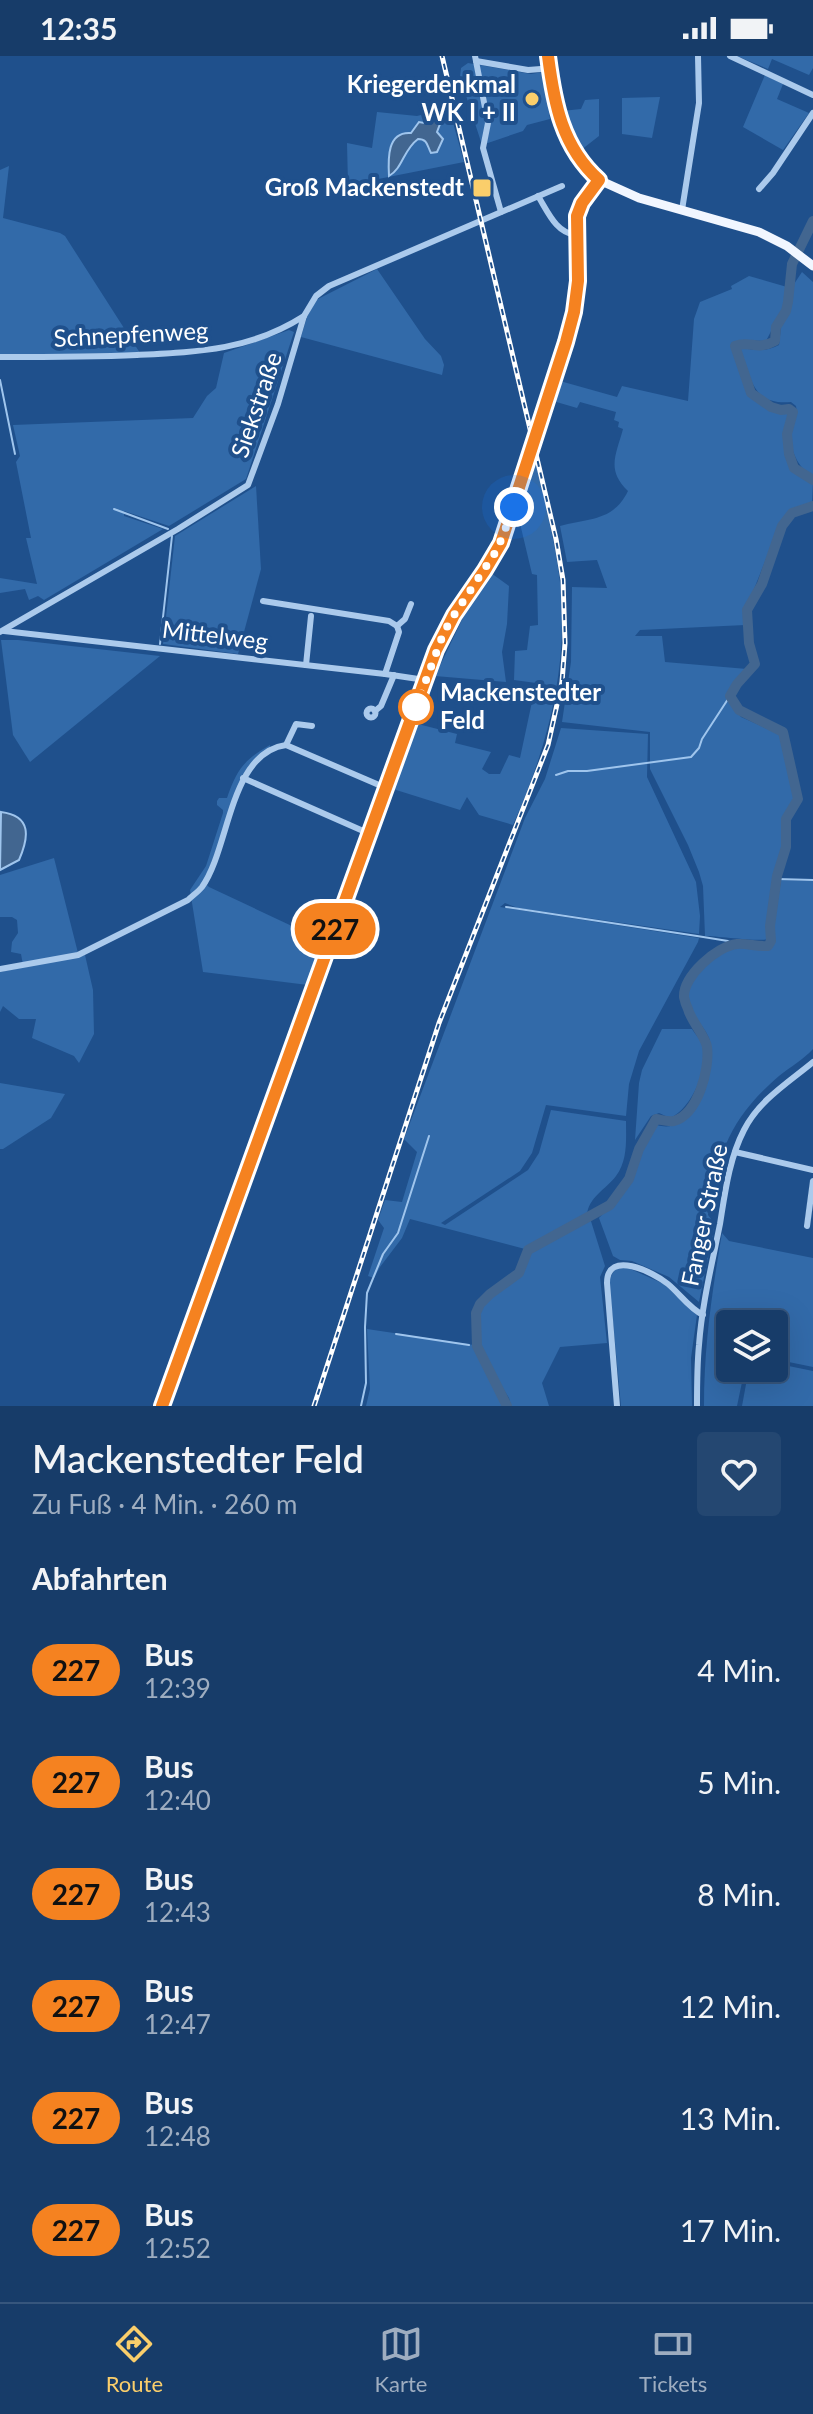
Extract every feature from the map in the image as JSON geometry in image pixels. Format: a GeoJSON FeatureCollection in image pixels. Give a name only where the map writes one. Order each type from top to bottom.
{"type":"FeatureCollection","features":[{"type":"Feature","properties":{"kind":"main road"},"geometry":{"type":"LineString","coordinates":[[548,56],[560,122],[577,156],[599,180],[629,194],[759,232],[793,250],[813,266]]}},
{"type":"Feature","properties":{"kind":"street"},"geometry":{"type":"LineString","coordinates":[[682,210],[699,103],[698,56]]}},
{"type":"Feature","properties":{"kind":"street"},"geometry":{"type":"LineString","coordinates":[[730,56],[813,95]]}},
{"type":"Feature","properties":{"kind":"street"},"geometry":{"type":"LineString","coordinates":[[501,212],[483,148],[488,123],[475,58],[528,70],[541,69]]}},
{"type":"Feature","properties":{"kind":"street"},"geometry":{"type":"LineString","coordinates":[[759,189],[813,113]]}},
{"type":"Feature","properties":{"kind":"street"},"geometry":{"type":"LineString","coordinates":[[162,1406],[436,650],[507,530],[570,327],[578,281],[576,221],[580,207],[599,180]]}},
{"type":"Feature","properties":{"kind":"street","name":"Siekstraße"},"geometry":{"type":"LineString","coordinates":[[1,632],[248,485],[278,404],[304,316],[316,296],[329,286],[562,186]]}},
{"type":"Feature","properties":{"kind":"street"},"geometry":{"type":"LineString","coordinates":[[538,196],[560,229],[565,234],[576,235]]}},
{"type":"Feature","properties":{"kind":"street","name":"Schnepfenweg"},"geometry":{"type":"LineString","coordinates":[[0,357],[203,352],[248,342],[286,328],[304,316]]}},
{"type":"Feature","properties":{"kind":"street"},"geometry":{"type":"LineString","coordinates":[[263,601],[389,621],[397,626]]}},
{"type":"Feature","properties":{"kind":"street"},"geometry":{"type":"LineString","coordinates":[[397,626],[405,619],[411,604]]}},
{"type":"Feature","properties":{"kind":"street"},"geometry":{"type":"LineString","coordinates":[[306,665],[311,616]]}},
{"type":"Feature","properties":{"kind":"street"},"geometry":{"type":"LineString","coordinates":[[385,674],[398,636],[397,626]]}},
{"type":"Feature","properties":{"kind":"street","name":"Mittelweg"},"geometry":{"type":"LineString","coordinates":[[1,632],[425,680]]}},
{"type":"Feature","properties":{"kind":"street"},"geometry":{"type":"LineString","coordinates":[[375,711],[381,706],[394,675]]}},
{"type":"Feature","properties":{"kind":"street"},"geometry":{"type":"LineString","coordinates":[[286,745],[296,724],[312,726]]}},
{"type":"Feature","properties":{"kind":"street"},"geometry":{"type":"LineString","coordinates":[[0,969],[78,955],[188,900],[201,888],[216,860],[248,769],[278,746],[286,745],[386,788]]}},
{"type":"Feature","properties":{"kind":"street"},"geometry":{"type":"LineString","coordinates":[[243,778],[370,834]]}},
{"type":"Feature","properties":{"kind":"street","name":"Fanger Straße"},"geometry":{"type":"LineString","coordinates":[[697,1406],[703,1315],[735,1152],[744,1129],[761,1106],[813,1062]]}},
{"type":"Feature","properties":{"kind":"street"},"geometry":{"type":"LineString","coordinates":[[735,1152],[813,1170]]}},
{"type":"Feature","properties":{"kind":"street"},"geometry":{"type":"LineString","coordinates":[[807,1226],[813,1181]]}},
{"type":"Feature","properties":{"kind":"street"},"geometry":{"type":"LineString","coordinates":[[617,1406],[607,1283],[611,1267],[628,1265],[664,1281],[703,1315]]}},
{"type":"Feature","properties":{"kind":"shaded area"},"geometry":{"type":"Polygon","coordinates":[[[737,56],[813,56],[813,68],[809,75],[772,59],[768,69],[737,56]]]}},
{"type":"Feature","properties":{"kind":"shaded area"},"geometry":{"type":"Polygon","coordinates":[[[468,63],[531,74],[543,72],[550,119],[527,125],[523,131],[482,145],[460,77],[461,68],[468,63]]]}},
{"type":"Feature","properties":{"kind":"shaded area"},"geometry":{"type":"Polygon","coordinates":[[[765,75],[783,84],[777,99],[809,113],[783,150],[743,127],[765,75]]]}},
{"type":"Feature","properties":{"kind":"shaded area"},"geometry":{"type":"Polygon","coordinates":[[[660,97],[652,138],[622,134],[622,98],[660,97]]]}},
{"type":"Feature","properties":{"kind":"shaded area"},"geometry":{"type":"Polygon","coordinates":[[[599,99],[599,136],[581,150],[562,111],[581,109],[585,100],[599,99]]]}},
{"type":"Feature","properties":{"kind":"shaded area"},"geometry":{"type":"Polygon","coordinates":[[[449,108],[464,162],[348,185],[347,143],[372,148],[377,112],[417,116],[449,108]],[[433,118],[430,124],[420,122],[411,133],[398,136],[393,146],[391,172],[397,169],[418,139],[423,139],[437,153],[443,139],[437,131],[440,124],[433,118]]]}},
{"type":"Feature","properties":{"kind":"shaded area"},"geometry":{"type":"Polygon","coordinates":[[[433,118],[440,124],[437,132],[443,139],[437,152],[431,153],[425,142],[418,139],[389,176],[389,154],[393,141],[397,136],[411,133],[419,122],[430,124],[433,118]]]}},
{"type":"Feature","properties":{"kind":"shaded area"},"geometry":{"type":"Polygon","coordinates":[[[9,166],[3,218],[65,236],[140,353],[0,355],[0,170],[9,166]]]}},
{"type":"Feature","properties":{"kind":"shaded area"},"geometry":{"type":"Polygon","coordinates":[[[377,269],[425,339],[441,356],[444,365],[442,375],[301,337],[316,300],[377,269]]]}},
{"type":"Feature","properties":{"kind":"shaded area"},"geometry":{"type":"Polygon","coordinates":[[[802,272],[813,282],[813,478],[799,464],[793,452],[791,439],[796,406],[761,395],[739,350],[765,350],[779,345],[781,327],[790,312],[794,284],[802,272]]]}},
{"type":"Feature","properties":{"kind":"shaded area"},"geometry":{"type":"Polygon","coordinates":[[[749,276],[787,287],[784,306],[766,341],[742,340],[735,342],[732,348],[746,391],[773,412],[785,411],[788,414],[787,441],[792,467],[813,481],[812,505],[791,511],[780,524],[746,609],[745,625],[640,630],[635,636],[662,636],[665,662],[747,669],[734,682],[727,699],[741,717],[781,735],[796,798],[784,818],[783,848],[775,874],[768,939],[763,940],[705,936],[703,886],[688,845],[650,769],[650,732],[562,722],[571,662],[572,587],[607,588],[597,560],[567,562],[560,526],[607,514],[628,491],[615,469],[623,429],[614,420],[616,412],[580,402],[577,408],[553,401],[560,381],[617,397],[622,386],[688,401],[694,319],[700,302],[732,289],[731,286],[749,276]]]}},
{"type":"Feature","properties":{"kind":"shaded area"},"geometry":{"type":"Polygon","coordinates":[[[289,330],[294,332],[246,479],[169,526],[124,511],[124,516],[163,529],[44,600],[38,596],[29,600],[25,589],[0,593],[0,578],[37,584],[26,538],[31,538],[16,462],[20,456],[13,425],[193,418],[216,388],[224,353],[289,330]]]}},
{"type":"Feature","properties":{"kind":"shaded area"},"geometry":{"type":"Polygon","coordinates":[[[535,460],[557,560],[562,639],[554,702],[546,734],[513,825],[479,815],[467,797],[460,810],[393,789],[418,724],[457,734],[455,743],[491,752],[482,769],[489,774],[500,774],[509,755],[520,758],[536,683],[514,680],[515,651],[527,650],[530,626],[538,625],[537,575],[532,574],[518,515],[535,460]]]}},
{"type":"Feature","properties":{"kind":"shaded area"},"geometry":{"type":"Polygon","coordinates":[[[256,486],[261,569],[238,654],[163,644],[175,536],[256,486]]]}},
{"type":"Feature","properties":{"kind":"shaded area"},"geometry":{"type":"Polygon","coordinates":[[[491,573],[509,586],[502,652],[506,682],[435,676],[471,601],[491,573]]]}},
{"type":"Feature","properties":{"kind":"shaded area"},"geometry":{"type":"Polygon","coordinates":[[[1,640],[160,656],[30,762],[13,735],[1,640]]]}},
{"type":"Feature","properties":{"kind":"shaded area"},"geometry":{"type":"Polygon","coordinates":[[[561,728],[648,734],[647,777],[696,882],[699,934],[518,908],[505,903],[500,907],[699,938],[639,1051],[629,1084],[626,1116],[546,1105],[532,1153],[520,1171],[441,1223],[445,1225],[528,1170],[539,1153],[551,1110],[626,1121],[623,1163],[616,1176],[591,1204],[587,1215],[525,1249],[410,1219],[402,1238],[374,1278],[368,1276],[384,1228],[378,1220],[385,1200],[402,1202],[417,1152],[404,1139],[525,818],[545,779],[561,728]]]}},
{"type":"Feature","properties":{"kind":"shaded area"},"geometry":{"type":"Polygon","coordinates":[[[270,745],[270,750],[247,768],[204,882],[326,942],[308,985],[203,972],[190,890],[206,866],[223,813],[217,801],[227,798],[238,772],[270,745]]]}},
{"type":"Feature","properties":{"kind":"shaded area"},"geometry":{"type":"Polygon","coordinates":[[[1,812],[18,818],[23,823],[26,836],[19,860],[0,870],[1,812]]]}},
{"type":"Feature","properties":{"kind":"shaded area"},"geometry":{"type":"Polygon","coordinates":[[[54,858],[78,953],[23,965],[21,954],[11,952],[12,942],[18,933],[17,920],[0,917],[0,875],[54,858]]]}},
{"type":"Feature","properties":{"kind":"shaded area"},"geometry":{"type":"Polygon","coordinates":[[[781,880],[813,881],[813,1049],[762,1092],[737,1122],[729,1138],[708,1215],[715,1224],[699,1302],[669,1277],[613,1256],[599,1218],[628,1184],[657,1125],[679,1123],[691,1114],[700,1101],[707,1080],[710,1043],[688,1003],[687,988],[703,966],[725,950],[774,945],[781,880]]]}},
{"type":"Feature","properties":{"kind":"shaded area"},"geometry":{"type":"Polygon","coordinates":[[[85,955],[93,990],[94,1034],[79,1063],[74,1056],[32,1038],[36,1019],[19,1019],[3,1006],[0,1012],[0,972],[85,955]]]}},
{"type":"Feature","properties":{"kind":"shaded area"},"geometry":{"type":"Polygon","coordinates":[[[662,1029],[692,1029],[704,1054],[701,1076],[691,1097],[678,1113],[670,1118],[659,1113],[651,1116],[635,1140],[642,1070],[662,1029]]]}},
{"type":"Feature","properties":{"kind":"shaded area"},"geometry":{"type":"Polygon","coordinates":[[[0,1083],[65,1094],[51,1118],[3,1149],[0,1149],[0,1083]]]}},
{"type":"Feature","properties":{"kind":"shaded area"},"geometry":{"type":"Polygon","coordinates":[[[590,1218],[605,1266],[600,1277],[607,1343],[560,1347],[542,1383],[549,1406],[511,1406],[481,1345],[476,1322],[478,1312],[487,1299],[518,1273],[528,1251],[590,1218]]]}},
{"type":"Feature","properties":{"kind":"shaded area"},"geometry":{"type":"Polygon","coordinates":[[[722,1233],[729,1241],[813,1258],[813,1367],[788,1362],[788,1310],[716,1310],[716,1382],[742,1382],[737,1406],[704,1406],[709,1319],[722,1233]]]}},
{"type":"Feature","properties":{"kind":"shaded area"},"geometry":{"type":"Polygon","coordinates":[[[626,1267],[664,1284],[697,1315],[691,1358],[692,1406],[621,1406],[609,1280],[615,1269],[626,1267]]]}},
{"type":"Feature","properties":{"kind":"shaded area"},"geometry":{"type":"Polygon","coordinates":[[[367,1329],[474,1345],[503,1406],[366,1406],[370,1389],[367,1329]]]}},
{"type":"Feature","properties":{"kind":"shaded area"},"geometry":{"type":"Polygon","coordinates":[[[788,1366],[813,1371],[813,1406],[742,1406],[746,1382],[788,1382],[788,1366]]]}},
{"type":"Feature","properties":{"kind":"waterway"},"geometry":{"type":"LineString","coordinates":[[813,221],[792,264],[788,302],[776,327],[775,341],[763,345],[735,346],[751,393],[771,407],[793,412],[787,434],[789,454],[794,468],[813,480]]}},
{"type":"Feature","properties":{"kind":"waterway"},"geometry":{"type":"LineString","coordinates":[[0,380],[15,454]]}},
{"type":"Feature","properties":{"kind":"waterway"},"geometry":{"type":"LineString","coordinates":[[507,1406],[477,1346],[476,1313],[480,1304],[519,1273],[528,1250],[610,1205],[629,1179],[639,1149],[656,1119],[674,1121],[690,1110],[701,1090],[707,1056],[706,1043],[684,997],[689,980],[703,963],[720,950],[737,944],[768,946],[771,941],[777,876],[786,847],[786,819],[798,799],[783,732],[739,710],[730,696],[755,664],[749,643],[747,610],[762,584],[782,526],[792,513],[813,506]]}},
{"type":"Feature","properties":{"kind":"waterway"},"geometry":{"type":"LineString","coordinates":[[114,509],[168,529]]}},
{"type":"Feature","properties":{"kind":"waterway"},"geometry":{"type":"LineString","coordinates":[[160,644],[172,536]]}},
{"type":"Feature","properties":{"kind":"waterway"},"geometry":{"type":"LineString","coordinates":[[556,775],[691,757],[730,696]]}},
{"type":"Feature","properties":{"kind":"waterway"},"geometry":{"type":"LineString","coordinates":[[777,879],[813,880]]}},
{"type":"Feature","properties":{"kind":"waterway"},"geometry":{"type":"LineString","coordinates":[[506,907],[733,944]]}},
{"type":"Feature","properties":{"kind":"waterway"},"geometry":{"type":"LineString","coordinates":[[361,1406],[366,1383],[367,1293],[383,1254],[398,1233],[429,1136]]}},
{"type":"Feature","properties":{"kind":"waterway"},"geometry":{"type":"LineString","coordinates":[[396,1334],[469,1345]]}},
{"type":"Feature","properties":{"kind":"railway"},"geometry":{"type":"LineString","coordinates":[[314,1406],[439,1023],[548,745],[562,682],[565,643],[563,580],[556,539],[442,56]]}},
{"type":"Feature","properties":{"kind":"bus line","name":"227"},"geometry":{"type":"LineString","coordinates":[[162,1406],[436,650],[507,530],[566,342],[578,281],[577,216],[588,193],[599,180],[577,156],[560,122],[548,56]]}},
{"type":"Feature","properties":{"kind":"place","name":"Kriegerdenkmal WK I + II"},"geometry":{"type":"Point","coordinates":[532,99]}},
{"type":"Feature","properties":{"kind":"place","name":"Groß Mackenstedt"},"geometry":{"type":"Point","coordinates":[482,188]}},
{"type":"Feature","properties":{"kind":"place","name":"Mackenstedter Feld"},"geometry":{"type":"Point","coordinates":[416,707]}},
{"type":"Feature","properties":{"kind":"route"},"geometry":{"type":"LineString","coordinates":[[416,707],[444,632],[497,550],[514,507]]}}]}
